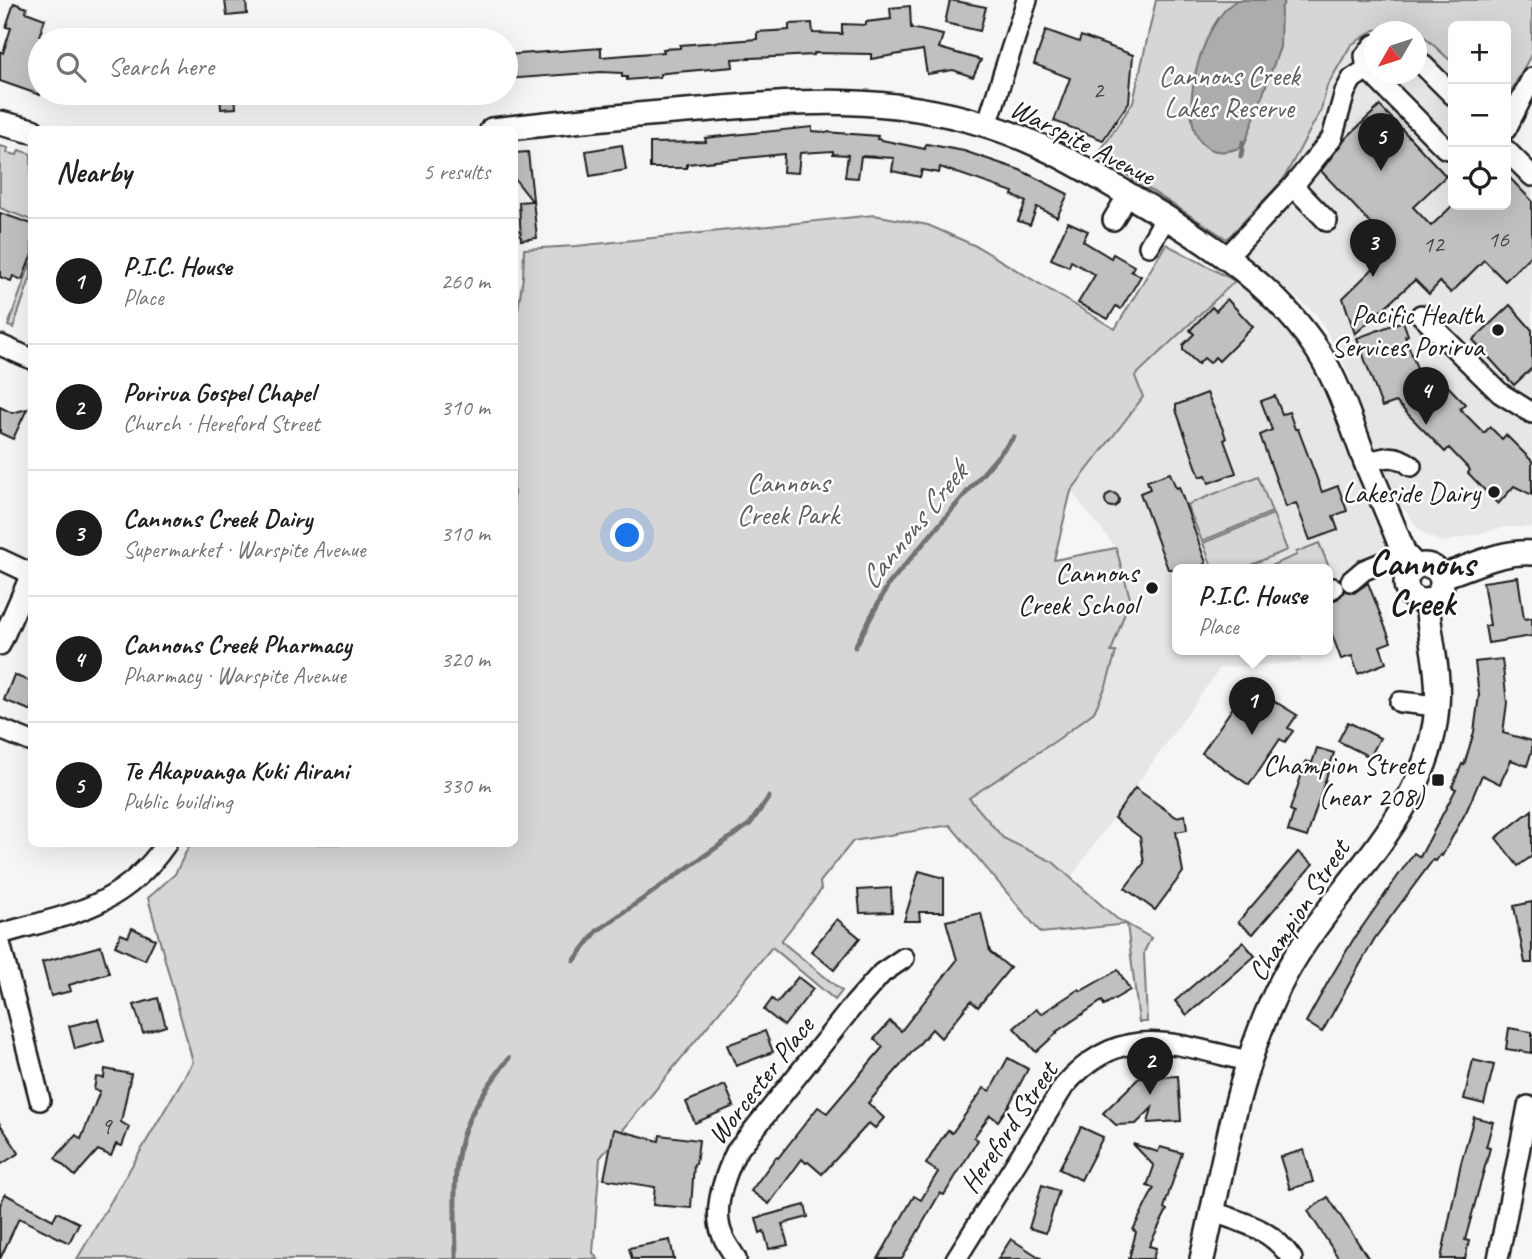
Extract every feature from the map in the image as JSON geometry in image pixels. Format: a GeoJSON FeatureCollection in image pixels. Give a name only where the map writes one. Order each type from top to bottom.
{"type":"FeatureCollection","features":[{"type":"Feature","properties":{"kind":"main road","name":"Warspite Avenue"},"geometry":{"type":"LineString","coordinates":[[518,127],[820,101],[903,107],[986,125],[1037,145],[1166,217],[1227,257],[1292,316],[1318,352],[1338,390],[1409,560]]}},
{"type":"Feature","properties":{"kind":"main road"},"geometry":{"type":"LineString","coordinates":[[0,123],[28,130]]}},
{"type":"Feature","properties":{"kind":"main road"},"geometry":{"type":"LineString","coordinates":[[1442,576],[1494,557],[1532,553]]}},
{"type":"Feature","properties":{"kind":"main road"},"geometry":{"type":"LineString","coordinates":[[1409,560],[1427,564],[1438,570],[1442,576],[1441,592],[1432,599],[1415,599],[1407,589],[1409,560]]}},
{"type":"Feature","properties":{"kind":"main road","name":"Champion Street"},"geometry":{"type":"LineString","coordinates":[[1202,1259],[1248,1061],[1286,974],[1311,934],[1411,796],[1428,758],[1437,706],[1435,661],[1429,635],[1427,601]]}},
{"type":"Feature","properties":{"kind":"street"},"geometry":{"type":"LineString","coordinates":[[986,125],[1027,0]]}},
{"type":"Feature","properties":{"kind":"street"},"geometry":{"type":"LineString","coordinates":[[1427,69],[1448,90]]}},
{"type":"Feature","properties":{"kind":"street"},"geometry":{"type":"LineString","coordinates":[[1227,257],[1293,186],[1332,138],[1345,92],[1352,79],[1364,71]]}},
{"type":"Feature","properties":{"kind":"street"},"geometry":{"type":"LineString","coordinates":[[1511,119],[1532,78]]}},
{"type":"Feature","properties":{"kind":"street"},"geometry":{"type":"LineString","coordinates":[[1382,84],[1448,149]]}},
{"type":"Feature","properties":{"kind":"street"},"geometry":{"type":"LineString","coordinates":[[1511,155],[1532,176]]}},
{"type":"Feature","properties":{"kind":"street"},"geometry":{"type":"LineString","coordinates":[[1293,186],[1326,221]]}},
{"type":"Feature","properties":{"kind":"street"},"geometry":{"type":"LineString","coordinates":[[1113,220],[1128,195]]}},
{"type":"Feature","properties":{"kind":"street"},"geometry":{"type":"LineString","coordinates":[[1149,246],[1166,217]]}},
{"type":"Feature","properties":{"kind":"street"},"geometry":{"type":"LineString","coordinates":[[1421,315],[1500,393],[1532,413]]}},
{"type":"Feature","properties":{"kind":"street"},"geometry":{"type":"LineString","coordinates":[[0,345],[28,357]]}},
{"type":"Feature","properties":{"kind":"street"},"geometry":{"type":"LineString","coordinates":[[1367,463],[1381,457],[1398,457],[1411,466]]}},
{"type":"Feature","properties":{"kind":"street"},"geometry":{"type":"LineString","coordinates":[[0,559],[28,572]]}},
{"type":"Feature","properties":{"kind":"street"},"geometry":{"type":"LineString","coordinates":[[1337,586],[1364,570],[1409,560]]}},
{"type":"Feature","properties":{"kind":"street"},"geometry":{"type":"LineString","coordinates":[[0,645],[28,580]]}},
{"type":"Feature","properties":{"kind":"street"},"geometry":{"type":"LineString","coordinates":[[1400,702],[1437,706]]}},
{"type":"Feature","properties":{"kind":"street"},"geometry":{"type":"LineString","coordinates":[[0,729],[28,740]]}},
{"type":"Feature","properties":{"kind":"street"},"geometry":{"type":"LineString","coordinates":[[0,934],[76,913],[118,894],[139,877],[164,847]]}},
{"type":"Feature","properties":{"kind":"street"},"geometry":{"type":"LineString","coordinates":[[0,943],[40,1100]]}},
{"type":"Feature","properties":{"kind":"street","name":"Worcester Place"},"geometry":{"type":"LineString","coordinates":[[736,1259],[721,1233],[719,1201],[723,1177],[736,1152],[852,1007],[883,973],[904,958]]}},
{"type":"Feature","properties":{"kind":"street","name":"Hereford Street"},"geometry":{"type":"LineString","coordinates":[[956,1259],[1064,1086],[1095,1057],[1117,1046],[1139,1042],[1165,1042],[1248,1061]]}},
{"type":"Feature","properties":{"kind":"street"},"geometry":{"type":"LineString","coordinates":[[1498,1259],[1528,1107]]}},
{"type":"Feature","properties":{"kind":"street"},"geometry":{"type":"LineString","coordinates":[[1213,1212],[1262,1230],[1283,1244],[1292,1259]]}},
{"type":"Feature","properties":{"kind":"shaded area"},"geometry":{"type":"Polygon","coordinates":[[[1237,0],[1285,0],[1281,9],[1280,47],[1244,146],[1218,151],[1201,142],[1193,123],[1192,97],[1197,68],[1207,40],[1220,16],[1237,0]]]}},
{"type":"Feature","properties":{"kind":"shaded area"},"geometry":{"type":"Polygon","coordinates":[[[1364,37],[1364,84],[1427,84],[1427,40],[1448,58],[1448,210],[1511,210],[1511,140],[1532,161],[1532,527],[1506,527],[1443,542],[1420,530],[1392,495],[1346,367],[1318,316],[1227,239],[1283,180],[1321,110],[1327,86],[1351,45],[1364,37]]]}},
{"type":"Feature","properties":{"kind":"shaded area","name":"Cannons Creek School"},"geometry":{"type":"Polygon","coordinates":[[[1235,281],[1291,329],[1326,389],[1344,440],[1392,555],[1333,576],[1333,564],[1172,564],[1172,655],[1299,655],[1302,662],[1220,668],[1071,877],[1053,862],[1003,838],[969,798],[1057,740],[1115,652],[1111,653],[1116,548],[1071,491],[1143,397],[1135,376],[1235,281]]]}},
{"type":"Feature","properties":{"kind":"green space","name":"Cannons Creek Lakes Reserve"},"geometry":{"type":"Polygon","coordinates":[[[1156,0],[1532,0],[1532,53],[1511,92],[1511,21],[1448,21],[1448,58],[1427,39],[1427,21],[1364,21],[1364,37],[1351,45],[1327,86],[1321,110],[1283,180],[1227,239],[1097,156],[1133,102],[1156,0]]]}},
{"type":"Feature","properties":{"kind":"green space"},"geometry":{"type":"Polygon","coordinates":[[[0,146],[8,148],[7,153],[17,155],[19,150],[28,153],[28,219],[0,208],[0,146]]]}},
{"type":"Feature","properties":{"kind":"green space","name":"Cannons Creek Park"},"geometry":{"type":"Polygon","coordinates":[[[874,215],[928,225],[978,247],[1115,329],[1166,244],[1235,281],[1135,376],[1143,397],[1071,491],[1054,560],[1116,548],[1130,598],[1111,652],[1116,652],[1106,686],[1094,712],[969,798],[1003,838],[1053,862],[1116,918],[1127,924],[1041,933],[950,825],[853,841],[820,882],[821,890],[781,941],[842,991],[835,1000],[772,947],[600,1158],[593,1253],[598,1259],[77,1259],[193,1062],[148,898],[175,874],[188,847],[518,847],[518,310],[524,249],[874,215]]]}},
{"type":"Feature","properties":{"kind":"green space"},"geometry":{"type":"Polygon","coordinates":[[[28,270],[28,285],[13,328],[8,326],[28,270]]]}},
{"type":"Feature","properties":{"kind":"green space"},"geometry":{"type":"Polygon","coordinates":[[[1258,476],[1272,512],[1202,541],[1187,505],[1258,476]]]}},
{"type":"Feature","properties":{"kind":"green space"},"geometry":{"type":"Polygon","coordinates":[[[1273,514],[1287,550],[1253,564],[1211,564],[1203,543],[1273,514]]]}},
{"type":"Feature","properties":{"kind":"green space"},"geometry":{"type":"Polygon","coordinates":[[[1319,543],[1328,564],[1275,564],[1297,555],[1296,552],[1319,543]]]}},
{"type":"Feature","properties":{"kind":"green space"},"geometry":{"type":"Polygon","coordinates":[[[1127,924],[1151,938],[1144,952],[1147,1022],[1139,1022],[1127,924]]]}},
{"type":"Feature","properties":{"kind":"building"},"geometry":{"type":"Polygon","coordinates":[[[246,0],[247,14],[227,16],[225,1],[246,0]]]}},
{"type":"Feature","properties":{"kind":"building"},"geometry":{"type":"Polygon","coordinates":[[[950,0],[986,7],[980,31],[945,23],[950,0]]]}},
{"type":"Feature","properties":{"kind":"building"},"geometry":{"type":"Polygon","coordinates":[[[14,3],[27,8],[26,12],[45,19],[42,28],[28,28],[28,91],[0,81],[0,51],[3,53],[11,28],[6,27],[14,3]]]}},
{"type":"Feature","properties":{"kind":"building"},"geometry":{"type":"Polygon","coordinates":[[[910,6],[911,28],[943,35],[939,48],[981,60],[973,77],[953,70],[927,74],[923,50],[871,59],[871,54],[814,53],[732,59],[733,67],[665,73],[660,74],[660,77],[627,80],[627,77],[622,77],[622,73],[601,72],[518,78],[518,54],[601,48],[601,57],[664,52],[663,49],[680,48],[680,45],[757,39],[757,32],[789,30],[789,24],[812,23],[813,33],[842,34],[842,24],[866,25],[866,22],[891,19],[890,8],[910,6]]]}},
{"type":"Feature","properties":{"kind":"building"},"geometry":{"type":"Polygon","coordinates":[[[1046,30],[1079,42],[1081,36],[1133,55],[1129,102],[1103,140],[1054,121],[1070,78],[1034,64],[1046,30]]]}},
{"type":"Feature","properties":{"kind":"building"},"geometry":{"type":"Polygon","coordinates":[[[221,105],[236,105],[236,108],[221,109],[221,105]]]}},
{"type":"Feature","properties":{"kind":"building"},"geometry":{"type":"Polygon","coordinates":[[[1380,106],[1446,176],[1413,207],[1431,226],[1448,210],[1511,210],[1511,179],[1532,201],[1532,254],[1505,281],[1484,260],[1451,293],[1440,282],[1429,294],[1415,280],[1355,334],[1343,298],[1394,248],[1321,171],[1345,139],[1380,106]]]}},
{"type":"Feature","properties":{"kind":"building"},"geometry":{"type":"Polygon","coordinates":[[[812,127],[812,131],[878,136],[877,139],[925,149],[926,144],[964,151],[1020,170],[1068,194],[1057,217],[1037,207],[1030,225],[1018,221],[1026,202],[1012,195],[1013,192],[940,167],[939,173],[922,170],[920,177],[892,171],[894,158],[861,156],[858,178],[845,177],[848,155],[833,154],[833,151],[800,153],[798,173],[783,172],[784,154],[687,164],[687,168],[650,168],[650,143],[706,142],[705,138],[812,127]]]}},
{"type":"Feature","properties":{"kind":"building"},"geometry":{"type":"Polygon","coordinates":[[[622,145],[626,170],[590,176],[586,151],[622,145]]]}},
{"type":"Feature","properties":{"kind":"building"},"geometry":{"type":"Polygon","coordinates":[[[528,152],[537,238],[521,240],[519,202],[532,201],[518,183],[518,153],[528,152]]]}},
{"type":"Feature","properties":{"kind":"building"},"geometry":{"type":"Polygon","coordinates":[[[0,213],[28,223],[28,264],[22,280],[13,276],[11,281],[0,277],[0,213]]]}},
{"type":"Feature","properties":{"kind":"building"},"geometry":{"type":"Polygon","coordinates":[[[1068,222],[1088,231],[1083,241],[1111,258],[1113,254],[1134,266],[1131,271],[1141,276],[1121,309],[1116,306],[1108,319],[1078,303],[1095,275],[1071,261],[1069,267],[1051,259],[1068,222]]]}},
{"type":"Feature","properties":{"kind":"building"},"geometry":{"type":"Polygon","coordinates":[[[1227,299],[1253,327],[1219,361],[1215,357],[1210,363],[1204,358],[1198,364],[1183,350],[1183,345],[1194,334],[1190,330],[1212,307],[1216,311],[1227,299]]]}},
{"type":"Feature","properties":{"kind":"building"},"geometry":{"type":"Polygon","coordinates":[[[1510,305],[1532,330],[1532,368],[1514,385],[1473,340],[1510,305]]]}},
{"type":"Feature","properties":{"kind":"building"},"geometry":{"type":"Polygon","coordinates":[[[1403,321],[1408,335],[1405,336],[1425,390],[1439,377],[1465,404],[1460,409],[1484,433],[1490,427],[1502,439],[1506,435],[1532,461],[1532,495],[1514,486],[1498,504],[1468,473],[1470,470],[1449,448],[1445,452],[1396,402],[1382,407],[1357,338],[1403,321]]]}},
{"type":"Feature","properties":{"kind":"building"},"geometry":{"type":"Polygon","coordinates":[[[1207,393],[1224,432],[1224,440],[1236,473],[1209,483],[1206,475],[1200,477],[1176,410],[1176,405],[1207,393]]]}},
{"type":"Feature","properties":{"kind":"building"},"geometry":{"type":"Polygon","coordinates":[[[1275,396],[1282,414],[1289,412],[1295,429],[1298,429],[1322,492],[1338,486],[1347,511],[1333,516],[1338,530],[1310,540],[1296,503],[1286,507],[1260,435],[1272,430],[1261,401],[1275,396]]]}},
{"type":"Feature","properties":{"kind":"building"},"geometry":{"type":"Polygon","coordinates":[[[0,407],[12,413],[27,409],[13,439],[0,433],[0,407]]]}},
{"type":"Feature","properties":{"kind":"building"},"geometry":{"type":"Polygon","coordinates":[[[1170,473],[1176,488],[1179,487],[1206,563],[1172,564],[1172,569],[1168,569],[1140,493],[1150,489],[1147,481],[1170,473]]]}},
{"type":"Feature","properties":{"kind":"building"},"geometry":{"type":"Polygon","coordinates":[[[1112,493],[1117,495],[1117,505],[1112,507],[1107,505],[1105,500],[1107,495],[1112,493]]]}},
{"type":"Feature","properties":{"kind":"building"},"geometry":{"type":"Polygon","coordinates":[[[1518,577],[1524,619],[1532,618],[1532,636],[1488,643],[1485,626],[1490,625],[1483,582],[1518,577]]]}},
{"type":"Feature","properties":{"kind":"building"},"geometry":{"type":"Polygon","coordinates":[[[1368,583],[1391,642],[1380,646],[1386,663],[1358,674],[1352,656],[1341,659],[1333,637],[1333,600],[1345,591],[1354,593],[1368,583]]]}},
{"type":"Feature","properties":{"kind":"building"},"geometry":{"type":"Polygon","coordinates":[[[1502,659],[1507,703],[1503,733],[1532,741],[1527,766],[1511,760],[1500,784],[1482,775],[1442,856],[1436,861],[1433,860],[1375,938],[1322,1032],[1306,1022],[1328,982],[1353,940],[1414,853],[1420,857],[1456,789],[1452,787],[1462,764],[1464,765],[1474,732],[1479,695],[1475,662],[1502,659]]]}},
{"type":"Feature","properties":{"kind":"building"},"geometry":{"type":"Polygon","coordinates":[[[14,675],[28,680],[28,709],[4,700],[14,675]]]}},
{"type":"Feature","properties":{"kind":"building"},"geometry":{"type":"Polygon","coordinates":[[[1248,685],[1297,715],[1288,728],[1293,731],[1285,742],[1280,739],[1249,785],[1202,753],[1248,685]]]}},
{"type":"Feature","properties":{"kind":"building"},"geometry":{"type":"Polygon","coordinates":[[[1348,722],[1380,738],[1370,757],[1338,741],[1348,722]]]}},
{"type":"Feature","properties":{"kind":"building"},"geometry":{"type":"Polygon","coordinates":[[[1317,748],[1334,753],[1307,837],[1288,831],[1294,812],[1290,810],[1306,761],[1312,763],[1317,748]]]}},
{"type":"Feature","properties":{"kind":"building"},"geometry":{"type":"Polygon","coordinates":[[[1135,788],[1176,817],[1185,815],[1187,830],[1176,832],[1183,872],[1155,910],[1125,888],[1144,863],[1140,837],[1114,818],[1135,788]]]}},
{"type":"Feature","properties":{"kind":"building"},"geometry":{"type":"Polygon","coordinates":[[[1532,810],[1532,856],[1518,866],[1496,838],[1532,810]]]}},
{"type":"Feature","properties":{"kind":"building"},"geometry":{"type":"Polygon","coordinates":[[[1298,852],[1313,864],[1253,934],[1238,922],[1298,852]]]}},
{"type":"Feature","properties":{"kind":"building"},"geometry":{"type":"Polygon","coordinates":[[[919,871],[944,878],[944,912],[919,912],[920,921],[904,921],[919,871]]]}},
{"type":"Feature","properties":{"kind":"building"},"geometry":{"type":"Polygon","coordinates":[[[891,888],[892,912],[860,913],[858,890],[891,888]]]}},
{"type":"Feature","properties":{"kind":"building"},"geometry":{"type":"Polygon","coordinates":[[[1532,902],[1532,963],[1525,963],[1514,906],[1532,902]]]}},
{"type":"Feature","properties":{"kind":"building"},"geometry":{"type":"Polygon","coordinates":[[[981,913],[990,952],[1010,968],[978,1007],[971,1001],[941,1038],[932,1029],[868,1103],[884,1118],[875,1128],[869,1123],[822,1174],[802,1159],[769,1204],[751,1191],[818,1107],[827,1113],[883,1047],[874,1039],[890,1021],[901,1031],[957,960],[946,921],[981,913]]]}},
{"type":"Feature","properties":{"kind":"building"},"geometry":{"type":"Polygon","coordinates":[[[837,919],[860,938],[834,970],[811,951],[837,919]]]}},
{"type":"Feature","properties":{"kind":"building"},"geometry":{"type":"Polygon","coordinates":[[[132,928],[155,939],[145,960],[115,946],[121,934],[128,937],[132,928]]]}},
{"type":"Feature","properties":{"kind":"building"},"geometry":{"type":"Polygon","coordinates":[[[1243,942],[1255,956],[1187,1015],[1175,1001],[1243,942]]]}},
{"type":"Feature","properties":{"kind":"building"},"geometry":{"type":"Polygon","coordinates":[[[101,946],[109,973],[69,985],[71,991],[51,996],[42,962],[101,946]]]}},
{"type":"Feature","properties":{"kind":"building"},"geometry":{"type":"Polygon","coordinates":[[[1118,970],[1130,990],[1104,1005],[1102,1001],[1056,1032],[1036,1052],[1014,1028],[1036,1009],[1041,1014],[1079,989],[1081,991],[1118,970]]]}},
{"type":"Feature","properties":{"kind":"building"},"geometry":{"type":"Polygon","coordinates":[[[798,977],[813,989],[784,1026],[764,1010],[772,999],[777,1003],[798,977]]]}},
{"type":"Feature","properties":{"kind":"building"},"geometry":{"type":"Polygon","coordinates":[[[158,998],[166,1026],[143,1033],[134,1005],[158,998]]]}},
{"type":"Feature","properties":{"kind":"building"},"geometry":{"type":"Polygon","coordinates":[[[98,1019],[104,1041],[75,1049],[69,1026],[98,1019]]]}},
{"type":"Feature","properties":{"kind":"building"},"geometry":{"type":"Polygon","coordinates":[[[1509,1028],[1532,1032],[1532,1053],[1506,1049],[1509,1028]]]}},
{"type":"Feature","properties":{"kind":"building"},"geometry":{"type":"Polygon","coordinates":[[[765,1031],[773,1052],[736,1066],[727,1045],[765,1031]]]}},
{"type":"Feature","properties":{"kind":"building"},"geometry":{"type":"Polygon","coordinates":[[[1008,1058],[1028,1069],[1009,1105],[998,1121],[990,1115],[974,1137],[978,1140],[944,1195],[940,1193],[902,1259],[878,1259],[914,1196],[921,1200],[938,1172],[926,1164],[940,1141],[948,1130],[952,1133],[984,1088],[990,1091],[1008,1058]]]}},
{"type":"Feature","properties":{"kind":"building"},"geometry":{"type":"Polygon","coordinates":[[[1473,1060],[1494,1065],[1484,1104],[1464,1099],[1473,1060]]]}},
{"type":"Feature","properties":{"kind":"building"},"geometry":{"type":"Polygon","coordinates":[[[105,1069],[131,1074],[121,1122],[129,1127],[122,1146],[116,1144],[111,1156],[98,1150],[75,1176],[55,1158],[76,1135],[81,1139],[100,1091],[94,1090],[96,1077],[104,1078],[105,1069]]]}},
{"type":"Feature","properties":{"kind":"building"},"geometry":{"type":"Polygon","coordinates":[[[1178,1076],[1181,1121],[1148,1123],[1152,1108],[1136,1124],[1116,1125],[1103,1113],[1139,1078],[1178,1076]]]}},
{"type":"Feature","properties":{"kind":"building"},"geometry":{"type":"Polygon","coordinates":[[[725,1085],[734,1106],[695,1123],[686,1102],[725,1085]]]}},
{"type":"Feature","properties":{"kind":"building"},"geometry":{"type":"Polygon","coordinates":[[[1474,1117],[1493,1122],[1486,1147],[1490,1148],[1465,1240],[1469,1241],[1465,1259],[1441,1259],[1461,1163],[1474,1117]]]}},
{"type":"Feature","properties":{"kind":"building"},"geometry":{"type":"Polygon","coordinates":[[[0,1124],[19,1153],[0,1165],[0,1124]]]}},
{"type":"Feature","properties":{"kind":"building"},"geometry":{"type":"Polygon","coordinates":[[[1081,1127],[1103,1137],[1081,1180],[1059,1169],[1081,1127]]]}},
{"type":"Feature","properties":{"kind":"building"},"geometry":{"type":"Polygon","coordinates":[[[614,1129],[659,1141],[660,1135],[699,1140],[694,1164],[691,1208],[653,1205],[655,1187],[604,1179],[614,1129]]]}},
{"type":"Feature","properties":{"kind":"building"},"geometry":{"type":"Polygon","coordinates":[[[1133,1144],[1158,1152],[1160,1147],[1182,1153],[1164,1208],[1167,1210],[1149,1246],[1156,1248],[1153,1259],[1129,1259],[1136,1232],[1133,1230],[1154,1188],[1147,1186],[1154,1166],[1133,1144]]]}},
{"type":"Feature","properties":{"kind":"building"},"geometry":{"type":"Polygon","coordinates":[[[1304,1150],[1313,1182],[1290,1189],[1280,1157],[1304,1150]]]}},
{"type":"Feature","properties":{"kind":"building"},"geometry":{"type":"Polygon","coordinates":[[[1042,1185],[1059,1191],[1046,1233],[1029,1228],[1042,1185]]]}},
{"type":"Feature","properties":{"kind":"building"},"geometry":{"type":"Polygon","coordinates":[[[5,1194],[53,1220],[57,1212],[79,1223],[69,1243],[19,1218],[0,1259],[0,1205],[5,1194]]]}},
{"type":"Feature","properties":{"kind":"building"},"geometry":{"type":"Polygon","coordinates":[[[1328,1197],[1369,1259],[1339,1259],[1308,1211],[1328,1197]]]}},
{"type":"Feature","properties":{"kind":"building"},"geometry":{"type":"Polygon","coordinates":[[[805,1205],[808,1217],[782,1224],[788,1245],[769,1249],[764,1231],[760,1233],[756,1218],[805,1205]]]}},
{"type":"Feature","properties":{"kind":"building"},"geometry":{"type":"Polygon","coordinates":[[[1011,1239],[1042,1259],[998,1259],[1011,1239]]]}},
{"type":"Feature","properties":{"kind":"building"},"geometry":{"type":"Polygon","coordinates":[[[670,1240],[674,1259],[632,1259],[629,1248],[670,1240]]]}},
{"type":"Feature","properties":{"kind":"waterway"},"geometry":{"type":"LineString","coordinates":[[1241,156],[1243,142]]}},
{"type":"Feature","properties":{"kind":"waterway","name":"Cannons Creek"},"geometry":{"type":"LineString","coordinates":[[855,647],[888,585],[1014,437]]}},
{"type":"Feature","properties":{"kind":"waterway","name":"Cannons Creek"},"geometry":{"type":"LineString","coordinates":[[574,961],[597,931],[750,824],[769,797]]}},
{"type":"Feature","properties":{"kind":"waterway","name":"Cannons Creek"},"geometry":{"type":"LineString","coordinates":[[456,1259],[455,1183],[462,1138],[476,1106],[509,1058]]}},
{"type":"Feature","properties":{"kind":"place","name":"Te Akapuanga Kuki Airani"},"geometry":{"type":"Point","coordinates":[1381,171]}},
{"type":"Feature","properties":{"kind":"place","name":"Cannons Creek Dairy"},"geometry":{"type":"Point","coordinates":[1373,277]}},
{"type":"Feature","properties":{"kind":"place","name":"Pacific Health Services Porirua"},"geometry":{"type":"Point","coordinates":[1498,330]}},
{"type":"Feature","properties":{"kind":"place","name":"Cannons Creek Pharmacy"},"geometry":{"type":"Point","coordinates":[1426,425]}},
{"type":"Feature","properties":{"kind":"place","name":"Lakeside Dairy"},"geometry":{"type":"Point","coordinates":[1494,492]}},
{"type":"Feature","properties":{"kind":"place","name":"Cannons Creek School"},"geometry":{"type":"Point","coordinates":[1152,588]}},
{"type":"Feature","properties":{"kind":"place","name":"P.I.C. House"},"geometry":{"type":"Point","coordinates":[1252,735]}},
{"type":"Feature","properties":{"kind":"place","name":"Champion Street (near 208)"},"geometry":{"type":"Point","coordinates":[1438,780]}},
{"type":"Feature","properties":{"kind":"place","name":"Porirua Gospel Chapel"},"geometry":{"type":"Point","coordinates":[1150,1095]}},
{"type":"Feature","properties":{"kind":"district","name":"Cannons Creek"},"geometry":{"type":"Point","coordinates":[1422,583]}}]}
